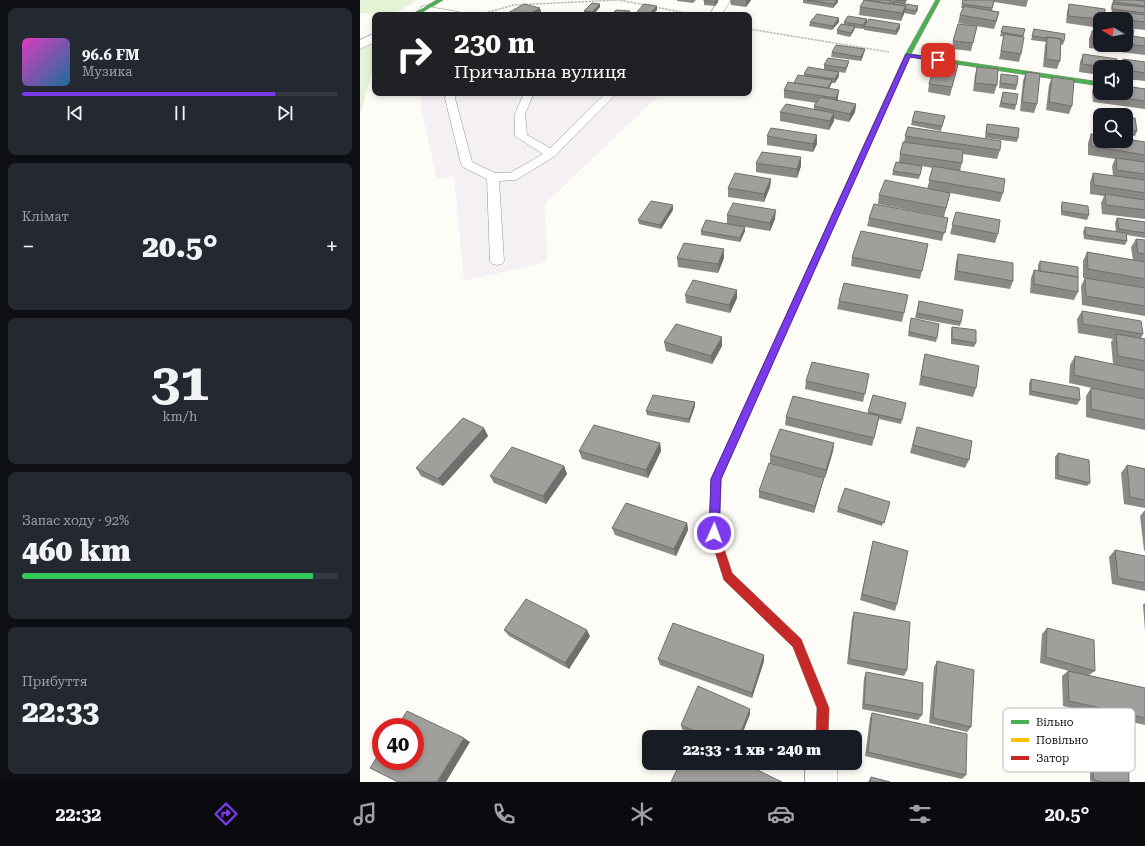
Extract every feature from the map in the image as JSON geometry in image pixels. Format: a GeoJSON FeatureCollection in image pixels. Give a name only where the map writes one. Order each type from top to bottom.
{"type":"FeatureCollection","features":[{"type":"Feature","properties":{"kind":"street"},"geometry":{"type":"LineString","coordinates":[[420,12],[441,0]]}},
{"type":"Feature","properties":{"kind":"street"},"geometry":{"type":"LineString","coordinates":[[717,12],[725,0]]}},
{"type":"Feature","properties":{"kind":"street"},"geometry":{"type":"LineString","coordinates":[[822,730],[823,708],[797,643],[728,576],[714,533],[716,479],[908,55],[938,0]]}},
{"type":"Feature","properties":{"kind":"street"},"geometry":{"type":"LineString","coordinates":[[360,45],[372,39]]}},
{"type":"Feature","properties":{"kind":"street"},"geometry":{"type":"LineString","coordinates":[[908,55],[1093,83]]}},
{"type":"Feature","properties":{"kind":"street"},"geometry":{"type":"LineString","coordinates":[[820,782],[821,770]]}},
{"type":"Feature","properties":{"kind":"lane"},"geometry":{"type":"LineString","coordinates":[[424,10],[438,12]]}},
{"type":"Feature","properties":{"kind":"lane"},"geometry":{"type":"LineString","coordinates":[[451,96],[450,98],[467,164],[493,177],[512,177],[551,154],[609,96]]}},
{"type":"Feature","properties":{"kind":"lane"},"geometry":{"type":"LineString","coordinates":[[528,96],[520,114],[521,136],[551,154]]}},
{"type":"Feature","properties":{"kind":"lane"},"geometry":{"type":"LineString","coordinates":[[493,177],[497,261]]}},
{"type":"Feature","properties":{"kind":"path"},"geometry":{"type":"LineString","coordinates":[[489,12],[514,5],[619,0],[681,12]]}},
{"type":"Feature","properties":{"kind":"path"},"geometry":{"type":"LineString","coordinates":[[752,29],[908,55]]}},
{"type":"Feature","properties":{"kind":"shaded area"},"geometry":{"type":"Polygon","coordinates":[[[420,96],[658,96],[545,204],[547,262],[464,281],[454,176],[437,179],[422,113],[420,96]]]}},
{"type":"Feature","properties":{"kind":"green space"},"geometry":{"type":"Polygon","coordinates":[[[360,0],[417,0],[397,12],[360,13],[360,0]]]}},
{"type":"Feature","properties":{"kind":"green space"},"geometry":{"type":"Polygon","coordinates":[[[372,43],[372,73],[360,115],[360,49],[372,43]]]}},
{"type":"Feature","properties":{"kind":"building"},"geometry":{"type":"Polygon","coordinates":[[[704,0],[717,0],[714,2],[704,0]]]}},
{"type":"Feature","properties":{"kind":"building"},"geometry":{"type":"Polygon","coordinates":[[[807,0],[837,0],[834,4],[807,0]]]}},
{"type":"Feature","properties":{"kind":"building"},"geometry":{"type":"Polygon","coordinates":[[[864,0],[906,6],[902,13],[860,7],[864,0]]]}},
{"type":"Feature","properties":{"kind":"building"},"geometry":{"type":"Polygon","coordinates":[[[865,0],[886,0],[891,1],[889,4],[865,0]]]}},
{"type":"Feature","properties":{"kind":"building"},"geometry":{"type":"Polygon","coordinates":[[[963,0],[994,0],[992,8],[962,4],[963,0]]]}},
{"type":"Feature","properties":{"kind":"building"},"geometry":{"type":"Polygon","coordinates":[[[1114,0],[1145,1],[1145,6],[1114,2],[1114,0]]]}},
{"type":"Feature","properties":{"kind":"building"},"geometry":{"type":"Polygon","coordinates":[[[894,2],[918,6],[916,11],[905,9],[906,6],[893,4],[894,2]]]}},
{"type":"Feature","properties":{"kind":"building"},"geometry":{"type":"Polygon","coordinates":[[[592,3],[600,4],[592,12],[584,11],[592,3]]]}},
{"type":"Feature","properties":{"kind":"building"},"geometry":{"type":"Polygon","coordinates":[[[524,4],[540,8],[533,12],[510,12],[524,4]]]}},
{"type":"Feature","properties":{"kind":"building"},"geometry":{"type":"Polygon","coordinates":[[[644,4],[657,6],[651,12],[637,12],[644,4]]]}},
{"type":"Feature","properties":{"kind":"building"},"geometry":{"type":"Polygon","coordinates":[[[1069,4],[1105,9],[1105,12],[1093,12],[1093,18],[1068,16],[1069,4]]]}},
{"type":"Feature","properties":{"kind":"building"},"geometry":{"type":"Polygon","coordinates":[[[1112,4],[1145,7],[1145,13],[1113,9],[1112,4]]]}},
{"type":"Feature","properties":{"kind":"building"},"geometry":{"type":"Polygon","coordinates":[[[964,6],[999,12],[996,21],[960,15],[964,6]]]}},
{"type":"Feature","properties":{"kind":"building"},"geometry":{"type":"Polygon","coordinates":[[[616,10],[630,11],[629,12],[614,12],[616,10]]]}},
{"type":"Feature","properties":{"kind":"building"},"geometry":{"type":"Polygon","coordinates":[[[817,14],[839,18],[833,26],[810,22],[817,14]]]}},
{"type":"Feature","properties":{"kind":"building"},"geometry":{"type":"Polygon","coordinates":[[[1133,14],[1145,15],[1145,22],[1133,21],[1133,14]]]}},
{"type":"Feature","properties":{"kind":"building"},"geometry":{"type":"Polygon","coordinates":[[[848,16],[867,19],[863,25],[844,22],[848,16]]]}},
{"type":"Feature","properties":{"kind":"building"},"geometry":{"type":"Polygon","coordinates":[[[869,19],[900,24],[896,31],[864,26],[869,19]]]}},
{"type":"Feature","properties":{"kind":"building"},"geometry":{"type":"Polygon","coordinates":[[[841,24],[855,26],[851,33],[837,30],[841,24]]]}},
{"type":"Feature","properties":{"kind":"building"},"geometry":{"type":"Polygon","coordinates":[[[958,24],[977,26],[973,43],[953,41],[958,24]]]}},
{"type":"Feature","properties":{"kind":"building"},"geometry":{"type":"Polygon","coordinates":[[[1003,26],[1025,29],[1023,36],[1001,32],[1003,26]]]}},
{"type":"Feature","properties":{"kind":"building"},"geometry":{"type":"Polygon","coordinates":[[[1034,29],[1065,34],[1064,41],[1061,39],[1032,36],[1034,29]]]}},
{"type":"Feature","properties":{"kind":"building"},"geometry":{"type":"Polygon","coordinates":[[[1004,34],[1024,37],[1021,54],[1001,51],[1004,34]]]}},
{"type":"Feature","properties":{"kind":"building"},"geometry":{"type":"Polygon","coordinates":[[[1133,36],[1145,38],[1145,46],[1133,45],[1133,36]]]}},
{"type":"Feature","properties":{"kind":"building"},"geometry":{"type":"Polygon","coordinates":[[[1047,37],[1061,39],[1060,61],[1046,59],[1047,37]]]}},
{"type":"Feature","properties":{"kind":"building"},"geometry":{"type":"Polygon","coordinates":[[[836,45],[865,49],[861,57],[832,52],[836,45]]]}},
{"type":"Feature","properties":{"kind":"building"},"geometry":{"type":"Polygon","coordinates":[[[1083,54],[1117,59],[1093,60],[1093,65],[1082,64],[1083,54]]]}},
{"type":"Feature","properties":{"kind":"building"},"geometry":{"type":"Polygon","coordinates":[[[828,58],[849,61],[846,68],[824,65],[828,58]]]}},
{"type":"Feature","properties":{"kind":"building"},"geometry":{"type":"Polygon","coordinates":[[[936,60],[958,64],[952,87],[929,84],[936,60]]]}},
{"type":"Feature","properties":{"kind":"building"},"geometry":{"type":"Polygon","coordinates":[[[1133,60],[1145,62],[1145,73],[1133,71],[1133,60]]]}},
{"type":"Feature","properties":{"kind":"building"},"geometry":{"type":"Polygon","coordinates":[[[808,67],[839,72],[835,79],[804,74],[808,67]]]}},
{"type":"Feature","properties":{"kind":"building"},"geometry":{"type":"Polygon","coordinates":[[[977,67],[998,69],[997,85],[975,83],[977,67]]]}},
{"type":"Feature","properties":{"kind":"building"},"geometry":{"type":"Polygon","coordinates":[[[1026,72],[1040,74],[1037,104],[1022,102],[1026,72]]]}},
{"type":"Feature","properties":{"kind":"building"},"geometry":{"type":"Polygon","coordinates":[[[1001,74],[1018,76],[1017,85],[1000,83],[1001,74]]]}},
{"type":"Feature","properties":{"kind":"building"},"geometry":{"type":"Polygon","coordinates":[[[798,75],[832,80],[828,88],[794,83],[798,75]]]}},
{"type":"Feature","properties":{"kind":"building"},"geometry":{"type":"Polygon","coordinates":[[[1052,77],[1074,80],[1072,106],[1049,102],[1052,77]]]}},
{"type":"Feature","properties":{"kind":"building"},"geometry":{"type":"Polygon","coordinates":[[[788,82],[839,90],[836,98],[784,90],[788,82]]]}},
{"type":"Feature","properties":{"kind":"building"},"geometry":{"type":"Polygon","coordinates":[[[1133,87],[1145,89],[1145,101],[1133,99],[1133,87]]]}},
{"type":"Feature","properties":{"kind":"building"},"geometry":{"type":"Polygon","coordinates":[[[1003,92],[1018,94],[1016,105],[1001,103],[1003,92]]]}},
{"type":"Feature","properties":{"kind":"building"},"geometry":{"type":"Polygon","coordinates":[[[820,97],[856,104],[850,114],[814,106],[820,97]]]}},
{"type":"Feature","properties":{"kind":"building"},"geometry":{"type":"Polygon","coordinates":[[[786,104],[834,113],[830,121],[780,112],[786,104]]]}},
{"type":"Feature","properties":{"kind":"building"},"geometry":{"type":"Polygon","coordinates":[[[915,111],[945,116],[942,126],[912,121],[915,111]]]}},
{"type":"Feature","properties":{"kind":"building"},"geometry":{"type":"Polygon","coordinates":[[[1133,118],[1135,118],[1137,131],[1133,131],[1133,118]]]}},
{"type":"Feature","properties":{"kind":"building"},"geometry":{"type":"Polygon","coordinates":[[[987,124],[1019,128],[1018,138],[986,133],[987,124]]]}},
{"type":"Feature","properties":{"kind":"building"},"geometry":{"type":"Polygon","coordinates":[[[908,127],[1001,141],[1000,150],[905,136],[908,127]]]}},
{"type":"Feature","properties":{"kind":"building"},"geometry":{"type":"Polygon","coordinates":[[[771,128],[817,135],[813,144],[767,136],[771,128]]]}},
{"type":"Feature","properties":{"kind":"building"},"geometry":{"type":"Polygon","coordinates":[[[1091,134],[1093,134],[1093,146],[1091,146],[1091,134]]]}},
{"type":"Feature","properties":{"kind":"building"},"geometry":{"type":"Polygon","coordinates":[[[1133,140],[1145,142],[1145,155],[1103,148],[1133,148],[1133,140]]]}},
{"type":"Feature","properties":{"kind":"building"},"geometry":{"type":"Polygon","coordinates":[[[903,142],[963,150],[962,163],[900,154],[903,142]]]}},
{"type":"Feature","properties":{"kind":"building"},"geometry":{"type":"Polygon","coordinates":[[[762,152],[801,157],[797,169],[756,163],[762,152]]]}},
{"type":"Feature","properties":{"kind":"building"},"geometry":{"type":"Polygon","coordinates":[[[1116,158],[1145,162],[1145,174],[1117,170],[1116,158]]]}},
{"type":"Feature","properties":{"kind":"building"},"geometry":{"type":"Polygon","coordinates":[[[896,162],[922,166],[920,175],[893,171],[896,162]]]}},
{"type":"Feature","properties":{"kind":"building"},"geometry":{"type":"Polygon","coordinates":[[[933,166],[1005,179],[1003,193],[929,180],[933,166]]]}},
{"type":"Feature","properties":{"kind":"building"},"geometry":{"type":"Polygon","coordinates":[[[735,173],[771,179],[764,194],[728,188],[735,173]]]}},
{"type":"Feature","properties":{"kind":"building"},"geometry":{"type":"Polygon","coordinates":[[[1093,173],[1145,180],[1145,193],[1094,185],[1093,173]]]}},
{"type":"Feature","properties":{"kind":"building"},"geometry":{"type":"Polygon","coordinates":[[[885,180],[950,193],[946,208],[879,195],[885,180]]]}},
{"type":"Feature","properties":{"kind":"building"},"geometry":{"type":"Polygon","coordinates":[[[1105,194],[1145,200],[1145,210],[1106,205],[1105,194]]]}},
{"type":"Feature","properties":{"kind":"building"},"geometry":{"type":"Polygon","coordinates":[[[651,201],[673,205],[660,225],[638,220],[651,201]]]}},
{"type":"Feature","properties":{"kind":"building"},"geometry":{"type":"Polygon","coordinates":[[[1062,202],[1088,206],[1089,215],[1062,211],[1062,202]]]}},
{"type":"Feature","properties":{"kind":"building"},"geometry":{"type":"Polygon","coordinates":[[[733,203],[776,210],[770,223],[727,215],[733,203]]]}},
{"type":"Feature","properties":{"kind":"building"},"geometry":{"type":"Polygon","coordinates":[[[874,204],[948,218],[945,233],[869,218],[874,204]]]}},
{"type":"Feature","properties":{"kind":"building"},"geometry":{"type":"Polygon","coordinates":[[[956,212],[1000,220],[998,234],[952,225],[956,212]]]}},
{"type":"Feature","properties":{"kind":"building"},"geometry":{"type":"Polygon","coordinates":[[[1117,218],[1145,222],[1145,233],[1119,229],[1117,218]]]}},
{"type":"Feature","properties":{"kind":"building"},"geometry":{"type":"Polygon","coordinates":[[[706,220],[745,227],[740,238],[701,231],[706,220]]]}},
{"type":"Feature","properties":{"kind":"building"},"geometry":{"type":"Polygon","coordinates":[[[1085,227],[1126,233],[1127,241],[1086,235],[1085,227]]]}},
{"type":"Feature","properties":{"kind":"building"},"geometry":{"type":"Polygon","coordinates":[[[861,231],[928,244],[922,271],[852,257],[861,231]]]}},
{"type":"Feature","properties":{"kind":"building"},"geometry":{"type":"Polygon","coordinates":[[[1136,239],[1145,240],[1145,254],[1138,253],[1136,239]]]}},
{"type":"Feature","properties":{"kind":"building"},"geometry":{"type":"Polygon","coordinates":[[[684,243],[724,249],[718,264],[677,258],[684,243]]]}},
{"type":"Feature","properties":{"kind":"building"},"geometry":{"type":"Polygon","coordinates":[[[1087,252],[1145,262],[1145,279],[1088,269],[1087,252]]]}},
{"type":"Feature","properties":{"kind":"building"},"geometry":{"type":"Polygon","coordinates":[[[958,254],[1013,263],[1013,281],[957,271],[958,254]]]}},
{"type":"Feature","properties":{"kind":"building"},"geometry":{"type":"Polygon","coordinates":[[[1040,261],[1078,267],[1078,277],[1040,271],[1040,261]]]}},
{"type":"Feature","properties":{"kind":"building"},"geometry":{"type":"Polygon","coordinates":[[[1034,270],[1078,277],[1078,292],[1034,284],[1034,270]]]}},
{"type":"Feature","properties":{"kind":"building"},"geometry":{"type":"Polygon","coordinates":[[[1085,278],[1145,288],[1145,306],[1086,296],[1085,278]]]}},
{"type":"Feature","properties":{"kind":"building"},"geometry":{"type":"Polygon","coordinates":[[[693,280],[737,290],[729,305],[685,295],[693,280]]]}},
{"type":"Feature","properties":{"kind":"building"},"geometry":{"type":"Polygon","coordinates":[[[844,283],[908,295],[904,313],[839,301],[844,283]]]}},
{"type":"Feature","properties":{"kind":"building"},"geometry":{"type":"Polygon","coordinates":[[[919,301],[963,310],[961,322],[917,313],[919,301]]]}},
{"type":"Feature","properties":{"kind":"building"},"geometry":{"type":"Polygon","coordinates":[[[1082,311],[1141,321],[1143,334],[1083,324],[1082,311]]]}},
{"type":"Feature","properties":{"kind":"building"},"geometry":{"type":"Polygon","coordinates":[[[911,318],[939,324],[937,338],[909,332],[911,318]]]}},
{"type":"Feature","properties":{"kind":"building"},"geometry":{"type":"Polygon","coordinates":[[[676,324],[722,337],[711,356],[664,342],[676,324]]]}},
{"type":"Feature","properties":{"kind":"building"},"geometry":{"type":"Polygon","coordinates":[[[952,327],[976,330],[976,343],[952,339],[952,327]]]}},
{"type":"Feature","properties":{"kind":"building"},"geometry":{"type":"Polygon","coordinates":[[[1116,334],[1145,339],[1145,361],[1118,356],[1116,334]]]}},
{"type":"Feature","properties":{"kind":"building"},"geometry":{"type":"Polygon","coordinates":[[[925,354],[979,366],[976,388],[921,376],[925,354]]]}},
{"type":"Feature","properties":{"kind":"building"},"geometry":{"type":"Polygon","coordinates":[[[1075,356],[1145,371],[1145,390],[1074,375],[1075,356]]]}},
{"type":"Feature","properties":{"kind":"building"},"geometry":{"type":"Polygon","coordinates":[[[812,362],[869,374],[865,394],[806,381],[812,362]]]}},
{"type":"Feature","properties":{"kind":"building"},"geometry":{"type":"Polygon","coordinates":[[[1031,379],[1079,388],[1080,400],[1031,391],[1031,379]]]}},
{"type":"Feature","properties":{"kind":"building"},"geometry":{"type":"Polygon","coordinates":[[[1091,388],[1145,399],[1145,420],[1091,409],[1091,388]]]}},
{"type":"Feature","properties":{"kind":"building"},"geometry":{"type":"Polygon","coordinates":[[[653,395],[695,402],[689,419],[646,411],[653,395]]]}},
{"type":"Feature","properties":{"kind":"building"},"geometry":{"type":"Polygon","coordinates":[[[873,395],[906,403],[902,420],[868,412],[873,395]]]}},
{"type":"Feature","properties":{"kind":"building"},"geometry":{"type":"Polygon","coordinates":[[[793,396],[879,416],[874,438],[786,417],[793,396]]]}},
{"type":"Feature","properties":{"kind":"building"},"geometry":{"type":"Polygon","coordinates":[[[463,418],[484,428],[438,479],[416,468],[463,418]]]}},
{"type":"Feature","properties":{"kind":"building"},"geometry":{"type":"Polygon","coordinates":[[[594,425],[660,443],[646,470],[579,451],[594,425]]]}},
{"type":"Feature","properties":{"kind":"building"},"geometry":{"type":"Polygon","coordinates":[[[917,427],[972,441],[969,460],[913,445],[917,427]]]}},
{"type":"Feature","properties":{"kind":"building"},"geometry":{"type":"Polygon","coordinates":[[[780,429],[834,443],[826,470],[770,455],[780,429]]]}},
{"type":"Feature","properties":{"kind":"building"},"geometry":{"type":"Polygon","coordinates":[[[512,447],[564,466],[543,496],[490,476],[512,447]]]}},
{"type":"Feature","properties":{"kind":"building"},"geometry":{"type":"Polygon","coordinates":[[[1058,453],[1089,460],[1090,483],[1058,475],[1058,453]]]}},
{"type":"Feature","properties":{"kind":"building"},"geometry":{"type":"Polygon","coordinates":[[[769,463],[824,478],[815,506],[759,491],[769,463]]]}},
{"type":"Feature","properties":{"kind":"building"},"geometry":{"type":"Polygon","coordinates":[[[1127,465],[1145,469],[1145,500],[1130,497],[1127,465]]]}},
{"type":"Feature","properties":{"kind":"building"},"geometry":{"type":"Polygon","coordinates":[[[845,488],[890,502],[884,523],[838,508],[845,488]]]}},
{"type":"Feature","properties":{"kind":"building"},"geometry":{"type":"Polygon","coordinates":[[[626,503],[687,523],[674,549],[612,528],[626,503]]]}},
{"type":"Feature","properties":{"kind":"building"},"geometry":{"type":"Polygon","coordinates":[[[873,541],[908,551],[897,604],[862,594],[873,541]]]}},
{"type":"Feature","properties":{"kind":"building"},"geometry":{"type":"Polygon","coordinates":[[[1115,550],[1145,556],[1145,583],[1118,578],[1115,550]]]}},
{"type":"Feature","properties":{"kind":"building"},"geometry":{"type":"Polygon","coordinates":[[[526,599],[587,630],[565,663],[504,630],[526,599]]]}},
{"type":"Feature","properties":{"kind":"building"},"geometry":{"type":"Polygon","coordinates":[[[854,612],[910,622],[907,670],[849,659],[854,612]]]}},
{"type":"Feature","properties":{"kind":"building"},"geometry":{"type":"Polygon","coordinates":[[[673,623],[764,655],[752,693],[658,659],[673,623]]]}},
{"type":"Feature","properties":{"kind":"building"},"geometry":{"type":"Polygon","coordinates":[[[1047,628],[1094,640],[1095,671],[1046,657],[1047,628]]]}},
{"type":"Feature","properties":{"kind":"building"},"geometry":{"type":"Polygon","coordinates":[[[937,661],[974,670],[971,727],[933,718],[937,661]]]}},
{"type":"Feature","properties":{"kind":"building"},"geometry":{"type":"Polygon","coordinates":[[[1068,671],[1145,688],[1145,718],[1135,716],[1135,708],[1100,708],[1069,701],[1068,671]]]}},
{"type":"Feature","properties":{"kind":"building"},"geometry":{"type":"Polygon","coordinates":[[[866,672],[923,683],[922,715],[864,704],[866,672]]]}},
{"type":"Feature","properties":{"kind":"building"},"geometry":{"type":"Polygon","coordinates":[[[698,686],[750,709],[742,730],[692,730],[681,725],[698,686]]]}},
{"type":"Feature","properties":{"kind":"building"},"geometry":{"type":"Polygon","coordinates":[[[407,711],[422,718],[403,718],[407,711]]]}},
{"type":"Feature","properties":{"kind":"building"},"geometry":{"type":"Polygon","coordinates":[[[872,713],[967,734],[966,775],[868,752],[872,713]]]}},
{"type":"Feature","properties":{"kind":"building"},"geometry":{"type":"Polygon","coordinates":[[[424,719],[464,738],[437,782],[398,782],[374,770],[424,770],[424,719]]]}},
{"type":"Feature","properties":{"kind":"building"},"geometry":{"type":"Polygon","coordinates":[[[677,770],[757,770],[782,782],[671,782],[677,770]]]}},
{"type":"Feature","properties":{"kind":"building"},"geometry":{"type":"Polygon","coordinates":[[[1093,772],[1129,772],[1129,782],[1102,782],[1093,779],[1093,772]]]}},
{"type":"Feature","properties":{"kind":"building"},"geometry":{"type":"Polygon","coordinates":[[[871,777],[890,782],[870,782],[871,777]]]}},
{"type":"Feature","properties":{"kind":"traffic: fast"},"geometry":{"type":"LineString","coordinates":[[419,12],[441,0]]}},
{"type":"Feature","properties":{"kind":"traffic: fast"},"geometry":{"type":"LineString","coordinates":[[791,313],[908,55],[938,0]]}},
{"type":"Feature","properties":{"kind":"traffic: fast"},"geometry":{"type":"LineString","coordinates":[[908,55],[1093,83]]}},
{"type":"Feature","properties":{"kind":"traffic: slow"},"geometry":{"type":"LineString","coordinates":[[715,508],[716,479],[791,313]]}},
{"type":"Feature","properties":{"kind":"traffic: jam"},"geometry":{"type":"LineString","coordinates":[[715,508],[714,533],[728,576],[797,643],[823,708],[822,730]]}},
{"type":"Feature","properties":{"kind":"route"},"geometry":{"type":"LineString","coordinates":[[714,533],[716,479],[908,55],[938,60]]}}]}
